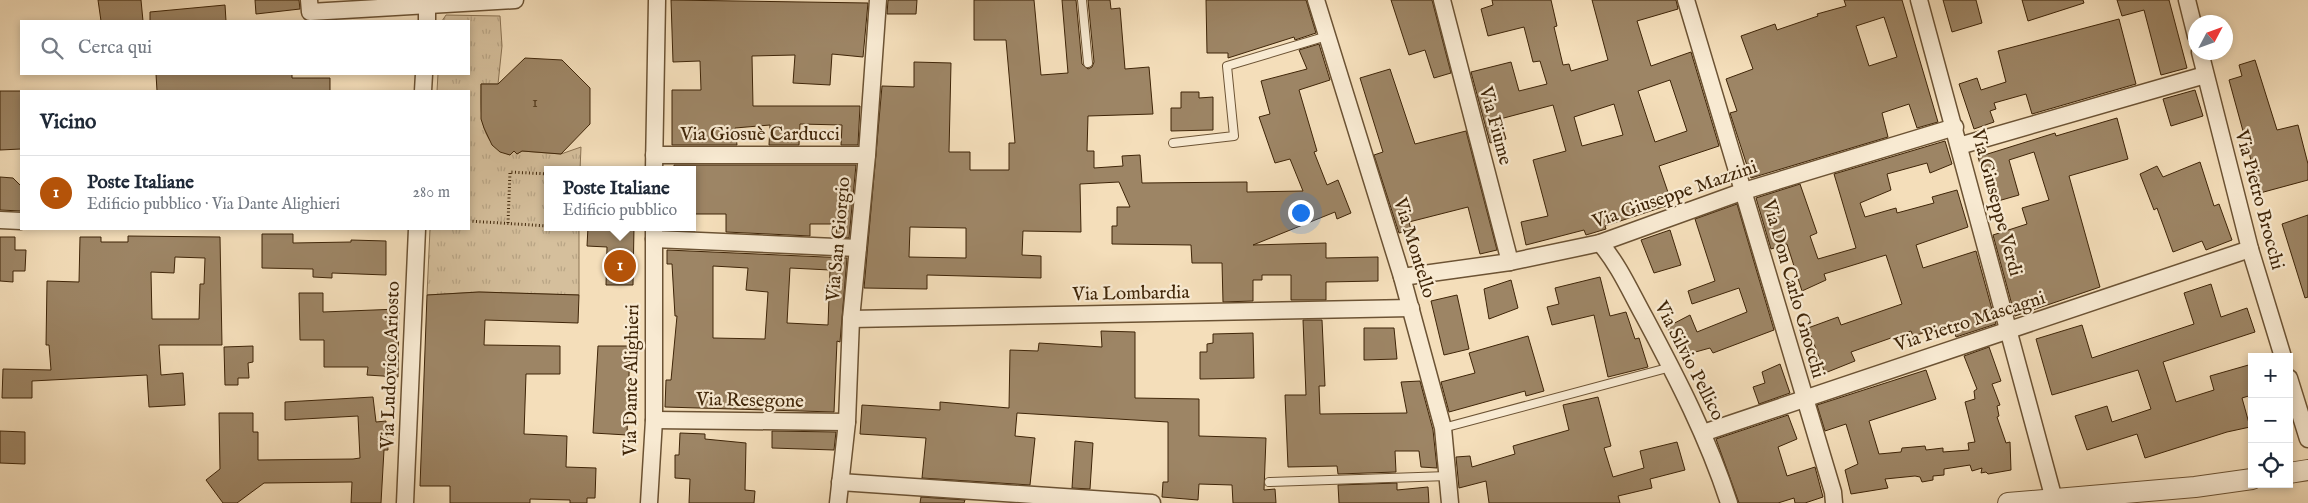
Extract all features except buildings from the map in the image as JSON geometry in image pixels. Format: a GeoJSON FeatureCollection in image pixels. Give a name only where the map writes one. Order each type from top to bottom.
{"type":"FeatureCollection","features":[{"type":"Feature","properties":{"kind":"street"},"geometry":{"type":"LineString","coordinates":[[310,6],[515,0]]}},
{"type":"Feature","properties":{"kind":"street"},"geometry":{"type":"LineString","coordinates":[[654,162],[657,0]]}},
{"type":"Feature","properties":{"kind":"street","name":"Via San Giorgio"},"geometry":{"type":"LineString","coordinates":[[838,503],[846,422],[851,319],[867,155],[878,0]]}},
{"type":"Feature","properties":{"kind":"street","name":"Via Montello"},"geometry":{"type":"LineString","coordinates":[[1316,0],[1402,277],[1443,428],[1450,503]]}},
{"type":"Feature","properties":{"kind":"street","name":"Via Fiume"},"geometry":{"type":"LineString","coordinates":[[1442,0],[1510,262]]}},
{"type":"Feature","properties":{"kind":"street","name":"Via Don Carlo Gnocchi"},"geometry":{"type":"LineString","coordinates":[[1686,0],[1833,492],[1834,503]]}},
{"type":"Feature","properties":{"kind":"street","name":"Via Giuseppe Verdi"},"geometry":{"type":"LineString","coordinates":[[1919,0],[2055,501]]}},
{"type":"Feature","properties":{"kind":"street"},"geometry":{"type":"LineString","coordinates":[[2187,0],[2191,15]]}},
{"type":"Feature","properties":{"kind":"street"},"geometry":{"type":"LineString","coordinates":[[426,20],[427,4]]}},
{"type":"Feature","properties":{"kind":"street","name":"Via Pietro Brocchi"},"geometry":{"type":"LineString","coordinates":[[2202,60],[2250,249],[2282,353]]}},
{"type":"Feature","properties":{"kind":"street"},"geometry":{"type":"LineString","coordinates":[[423,90],[424,75]]}},
{"type":"Feature","properties":{"kind":"street"},"geometry":{"type":"LineString","coordinates":[[1960,146],[2205,75]]}},
{"type":"Feature","properties":{"kind":"street","name":"Via Giuseppe Mazzini"},"geometry":{"type":"LineString","coordinates":[[1402,277],[1510,262],[1600,243],[1744,190],[1955,127]]}},
{"type":"Feature","properties":{"kind":"street","name":"Via Giosuè Carducci"},"geometry":{"type":"LineString","coordinates":[[654,162],[867,155]]}},
{"type":"Feature","properties":{"kind":"street"},"geometry":{"type":"LineString","coordinates":[[0,220],[20,221]]}},
{"type":"Feature","properties":{"kind":"street","name":"Via Ludovico Ariosto"},"geometry":{"type":"LineString","coordinates":[[405,503],[417,230]]}},
{"type":"Feature","properties":{"kind":"street"},"geometry":{"type":"LineString","coordinates":[[654,233],[858,248]]}},
{"type":"Feature","properties":{"kind":"street","name":"Via Dante Alighieri"},"geometry":{"type":"LineString","coordinates":[[649,503],[654,420],[654,233]]}},
{"type":"Feature","properties":{"kind":"street","name":"Via Silvio Pellico"},"geometry":{"type":"LineString","coordinates":[[1600,243],[1622,275],[1671,368],[1703,433],[1729,503]]}},
{"type":"Feature","properties":{"kind":"street","name":"Via Pietro Mascagni"},"geometry":{"type":"LineString","coordinates":[[1703,433],[2250,249]]}},
{"type":"Feature","properties":{"kind":"street","name":"Via Lombardia"},"geometry":{"type":"LineString","coordinates":[[851,319],[1411,308]]}},
{"type":"Feature","properties":{"kind":"street"},"geometry":{"type":"LineString","coordinates":[[2293,391],[2308,439]]}},
{"type":"Feature","properties":{"kind":"street","name":"Via Resegone"},"geometry":{"type":"LineString","coordinates":[[654,420],[846,422]]}},
{"type":"Feature","properties":{"kind":"street"},"geometry":{"type":"LineString","coordinates":[[2293,472],[2308,470]]}},
{"type":"Feature","properties":{"kind":"street"},"geometry":{"type":"LineString","coordinates":[[2008,503],[2055,501],[2195,487],[2248,480]]}},
{"type":"Feature","properties":{"kind":"street"},"geometry":{"type":"LineString","coordinates":[[840,482],[1152,503]]}},
{"type":"Feature","properties":{"kind":"lane"},"geometry":{"type":"LineString","coordinates":[[1082,0],[1088,63]]}},
{"type":"Feature","properties":{"kind":"lane"},"geometry":{"type":"LineString","coordinates":[[1174,143],[1234,136],[1227,66],[1327,36]]}},
{"type":"Feature","properties":{"kind":"lane"},"geometry":{"type":"LineString","coordinates":[[1443,428],[1671,368]]}},
{"type":"Feature","properties":{"kind":"lane"},"geometry":{"type":"LineString","coordinates":[[1269,482],[1448,476]]}},
{"type":"Feature","properties":{"kind":"path"},"geometry":{"type":"LineString","coordinates":[[508,223],[510,172],[544,174]]}},
{"type":"Feature","properties":{"kind":"path"},"geometry":{"type":"LineString","coordinates":[[470,221],[544,226]]}},
{"type":"Feature","properties":{"kind":"green space"},"geometry":{"type":"Polygon","coordinates":[[[446,15],[500,16],[502,46],[498,84],[481,84],[483,126],[492,143],[510,155],[514,151],[517,154],[522,151],[561,154],[581,147],[580,166],[544,166],[544,231],[579,231],[579,295],[479,292],[427,295],[430,230],[470,230],[470,90],[437,90],[438,75],[470,75],[470,20],[443,20],[446,15]]]}},
{"type":"Feature","properties":{"kind":"place","name":"Poste Italiane"},"geometry":{"type":"Point","coordinates":[620,266]}}]}
